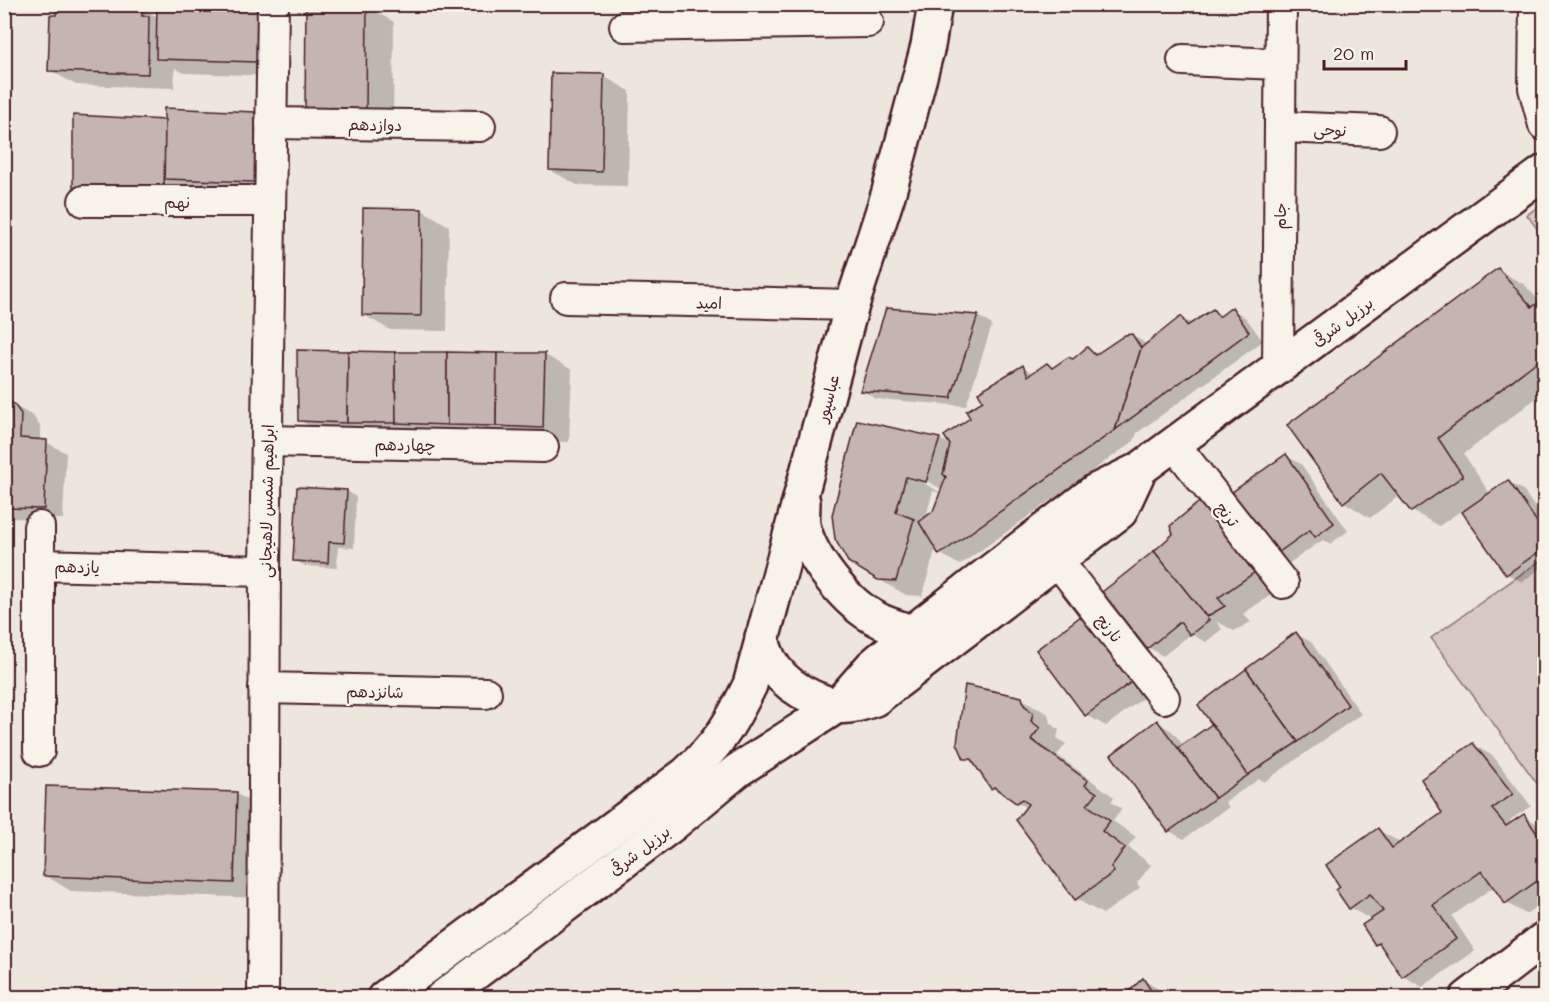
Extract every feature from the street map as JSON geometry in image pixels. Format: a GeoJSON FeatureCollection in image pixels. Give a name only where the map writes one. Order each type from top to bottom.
{"type":"FeatureCollection","features":[{"type":"Feature","properties":{"kind":"main road","name":"عباسپور"},"geometry":{"type":"LineString","coordinates":[[686,774],[709,753],[728,728],[750,685],[852,305],[891,186],[928,46],[935,4]]}},
{"type":"Feature","properties":{"kind":"main road","name":"برزیل شرقی"},"geometry":{"type":"LineString","coordinates":[[442,998],[673,824],[738,770],[837,706],[861,704],[875,699],[883,676],[912,632],[1095,490],[1140,470],[1545,172]]}},
{"type":"Feature","properties":{"kind":"main road","name":"برزیل شرقی"},"geometry":{"type":"LineString","coordinates":[[883,676],[1056,559],[1120,512],[1140,470]]}},
{"type":"Feature","properties":{"kind":"main road"},"geometry":{"type":"LineString","coordinates":[[803,485],[803,524],[812,548],[827,572],[840,589],[862,609],[877,619],[912,632]]}},
{"type":"Feature","properties":{"kind":"main road"},"geometry":{"type":"LineString","coordinates":[[762,637],[764,650],[781,677],[813,698],[837,706]]}},
{"type":"Feature","properties":{"kind":"main road"},"geometry":{"type":"LineString","coordinates":[[673,824],[686,774],[738,770]]}},
{"type":"Feature","properties":{"kind":"main road","name":"برزیل شرقی"},"geometry":{"type":"LineString","coordinates":[[384,998],[686,774]]}},
{"type":"Feature","properties":{"kind":"main road"},"geometry":{"type":"LineString","coordinates":[[1467,998],[1545,939]]}},
{"type":"Feature","properties":{"kind":"street","name":"ابراهیم شمس لاهیجانی"},"geometry":{"type":"LineString","coordinates":[[262,998],[273,4]]}},
{"type":"Feature","properties":{"kind":"street","name":"جام"},"geometry":{"type":"LineString","coordinates":[[1278,368],[1281,4]]}},
{"type":"Feature","properties":{"kind":"street"},"geometry":{"type":"LineString","coordinates":[[1535,4],[1534,88],[1545,126]]}},
{"type":"Feature","properties":{"kind":"street"},"geometry":{"type":"LineString","coordinates":[[625,26],[870,10]]}},
{"type":"Feature","properties":{"kind":"street"},"geometry":{"type":"LineString","coordinates":[[1183,60],[1280,64]]}},
{"type":"Feature","properties":{"kind":"street","name":"دوازدهم"},"geometry":{"type":"LineString","coordinates":[[271,123],[480,126]]}},
{"type":"Feature","properties":{"kind":"street","name":"نوحی"},"geometry":{"type":"LineString","coordinates":[[1280,127],[1379,131]]}},
{"type":"Feature","properties":{"kind":"street","name":"نهم"},"geometry":{"type":"LineString","coordinates":[[84,201],[270,201]]}},
{"type":"Feature","properties":{"kind":"street","name":"امید"},"geometry":{"type":"LineString","coordinates":[[566,298],[852,305]]}},
{"type":"Feature","properties":{"kind":"street","name":"چهاردهم"},"geometry":{"type":"LineString","coordinates":[[267,441],[543,447]]}},
{"type":"Feature","properties":{"kind":"street","name":"ترنج"},"geometry":{"type":"LineString","coordinates":[[1174,444],[1283,584]]}},
{"type":"Feature","properties":{"kind":"street"},"geometry":{"type":"LineString","coordinates":[[39,527],[39,565]]}},
{"type":"Feature","properties":{"kind":"street","name":"نارنج"},"geometry":{"type":"LineString","coordinates":[[1056,559],[1164,698]]}},
{"type":"Feature","properties":{"kind":"street","name":"یازدهم"},"geometry":{"type":"LineString","coordinates":[[39,751],[39,565],[265,571]]}},
{"type":"Feature","properties":{"kind":"street","name":"شانزدهم"},"geometry":{"type":"LineString","coordinates":[[264,688],[486,693]]}},
{"type":"Feature","properties":{"kind":"shaded area"},"geometry":{"type":"Polygon","coordinates":[[[1544,202],[1544,238],[1527,215],[1544,202]]]}},
{"type":"Feature","properties":{"kind":"shaded area"},"geometry":{"type":"Polygon","coordinates":[[[1544,558],[1544,793],[1431,638],[1544,558]]]}},
{"type":"Feature","properties":{"kind":"building"},"geometry":{"type":"Polygon","coordinates":[[[57,4],[142,7],[142,16],[149,16],[148,74],[48,71],[50,15],[56,15],[57,4]]]}},
{"type":"Feature","properties":{"kind":"building"},"geometry":{"type":"Polygon","coordinates":[[[157,4],[259,4],[257,62],[156,59],[157,4]]]}},
{"type":"Feature","properties":{"kind":"building"},"geometry":{"type":"Polygon","coordinates":[[[306,4],[367,5],[366,110],[305,110],[306,4]]]}},
{"type":"Feature","properties":{"kind":"building"},"geometry":{"type":"Polygon","coordinates":[[[551,73],[604,74],[602,172],[549,170],[551,73]]]}},
{"type":"Feature","properties":{"kind":"building"},"geometry":{"type":"Polygon","coordinates":[[[164,108],[255,112],[255,182],[164,179],[164,108]]]}},
{"type":"Feature","properties":{"kind":"building"},"geometry":{"type":"Polygon","coordinates":[[[73,115],[165,120],[164,194],[73,191],[73,115]]]}},
{"type":"Feature","properties":{"kind":"building"},"geometry":{"type":"Polygon","coordinates":[[[363,208],[422,209],[421,316],[362,315],[363,208]]]}},
{"type":"Feature","properties":{"kind":"building"},"geometry":{"type":"Polygon","coordinates":[[[1498,268],[1532,307],[1544,299],[1544,356],[1438,438],[1463,476],[1411,512],[1381,473],[1343,503],[1287,425],[1498,268]]]}},
{"type":"Feature","properties":{"kind":"building"},"geometry":{"type":"Polygon","coordinates":[[[1232,307],[1249,332],[1115,430],[1141,348],[1181,316],[1187,326],[1213,309],[1219,317],[1232,307]]]}},
{"type":"Feature","properties":{"kind":"building"},"geometry":{"type":"Polygon","coordinates":[[[886,308],[978,315],[951,398],[860,391],[886,308]]]}},
{"type":"Feature","properties":{"kind":"building"},"geometry":{"type":"Polygon","coordinates":[[[1132,334],[1141,348],[1115,430],[939,555],[919,522],[933,511],[946,477],[943,474],[950,445],[944,436],[970,418],[966,411],[983,401],[978,392],[1023,365],[1028,376],[1047,363],[1052,368],[1068,357],[1073,359],[1087,347],[1095,355],[1125,335],[1132,334]]]}},
{"type":"Feature","properties":{"kind":"building"},"geometry":{"type":"Polygon","coordinates":[[[297,350],[348,351],[347,423],[298,421],[297,350]]]}},
{"type":"Feature","properties":{"kind":"building"},"geometry":{"type":"Polygon","coordinates":[[[348,351],[395,352],[396,423],[347,423],[348,351]]]}},
{"type":"Feature","properties":{"kind":"building"},"geometry":{"type":"Polygon","coordinates":[[[395,352],[447,352],[447,425],[396,423],[395,352]]]}},
{"type":"Feature","properties":{"kind":"building"},"geometry":{"type":"Polygon","coordinates":[[[447,352],[497,353],[496,426],[447,425],[447,352]]]}},
{"type":"Feature","properties":{"kind":"building"},"geometry":{"type":"Polygon","coordinates":[[[497,353],[545,353],[543,428],[496,426],[497,353]]]}},
{"type":"Feature","properties":{"kind":"building"},"geometry":{"type":"Polygon","coordinates":[[[4,398],[14,404],[21,414],[20,438],[47,440],[44,509],[4,508],[4,398]]]}},
{"type":"Feature","properties":{"kind":"building"},"geometry":{"type":"Polygon","coordinates":[[[857,420],[940,438],[926,482],[906,477],[896,512],[914,519],[896,581],[878,580],[848,562],[835,539],[832,515],[857,420]]]}},
{"type":"Feature","properties":{"kind":"building"},"geometry":{"type":"Polygon","coordinates":[[[1286,454],[1334,523],[1315,537],[1310,530],[1272,557],[1228,495],[1286,454]]]}},
{"type":"Feature","properties":{"kind":"building"},"geometry":{"type":"Polygon","coordinates":[[[1508,480],[1544,532],[1544,548],[1506,575],[1462,512],[1508,480]]]}},
{"type":"Feature","properties":{"kind":"building"},"geometry":{"type":"Polygon","coordinates":[[[297,487],[347,490],[344,543],[329,542],[328,563],[293,561],[297,487]]]}},
{"type":"Feature","properties":{"kind":"building"},"geometry":{"type":"Polygon","coordinates":[[[1204,498],[1258,570],[1218,598],[1225,606],[1206,617],[1154,551],[1173,534],[1170,526],[1204,498]]]}},
{"type":"Feature","properties":{"kind":"building"},"geometry":{"type":"Polygon","coordinates":[[[1154,551],[1209,620],[1190,635],[1180,622],[1147,649],[1102,592],[1154,551]]]}},
{"type":"Feature","properties":{"kind":"building"},"geometry":{"type":"Polygon","coordinates":[[[1085,613],[1134,680],[1085,716],[1036,650],[1085,613]]]}},
{"type":"Feature","properties":{"kind":"building"},"geometry":{"type":"Polygon","coordinates":[[[1296,632],[1348,705],[1298,742],[1246,669],[1296,632]]]}},
{"type":"Feature","properties":{"kind":"building"},"geometry":{"type":"Polygon","coordinates":[[[1246,669],[1298,742],[1248,775],[1198,705],[1246,669]]]}},
{"type":"Feature","properties":{"kind":"building"},"geometry":{"type":"Polygon","coordinates":[[[965,685],[1022,697],[1024,705],[1033,713],[1031,721],[1040,728],[1031,739],[1088,781],[1085,785],[1097,793],[1087,805],[1110,821],[1102,831],[1125,848],[1111,867],[1114,872],[1075,900],[1016,820],[1028,804],[1022,799],[1016,803],[994,787],[991,789],[971,759],[964,759],[957,743],[965,685]]]}},
{"type":"Feature","properties":{"kind":"building"},"geometry":{"type":"Polygon","coordinates":[[[1157,720],[1215,798],[1168,832],[1111,755],[1157,720]]]}},
{"type":"Feature","properties":{"kind":"building"},"geometry":{"type":"Polygon","coordinates":[[[1212,724],[1248,775],[1215,798],[1178,748],[1212,724]]]}},
{"type":"Feature","properties":{"kind":"building"},"geometry":{"type":"Polygon","coordinates":[[[1473,743],[1513,794],[1492,809],[1506,826],[1524,814],[1544,844],[1544,876],[1505,904],[1482,871],[1433,905],[1456,939],[1402,977],[1379,943],[1375,945],[1362,925],[1383,911],[1370,894],[1349,909],[1336,890],[1340,887],[1326,865],[1378,828],[1392,848],[1442,813],[1421,779],[1473,743]]]}},
{"type":"Feature","properties":{"kind":"building"},"geometry":{"type":"Polygon","coordinates":[[[46,786],[237,792],[234,883],[43,876],[46,786]]]}},
{"type":"Feature","properties":{"kind":"building"},"geometry":{"type":"Polygon","coordinates":[[[1143,978],[1156,998],[1122,998],[1143,978]]]}}]}
